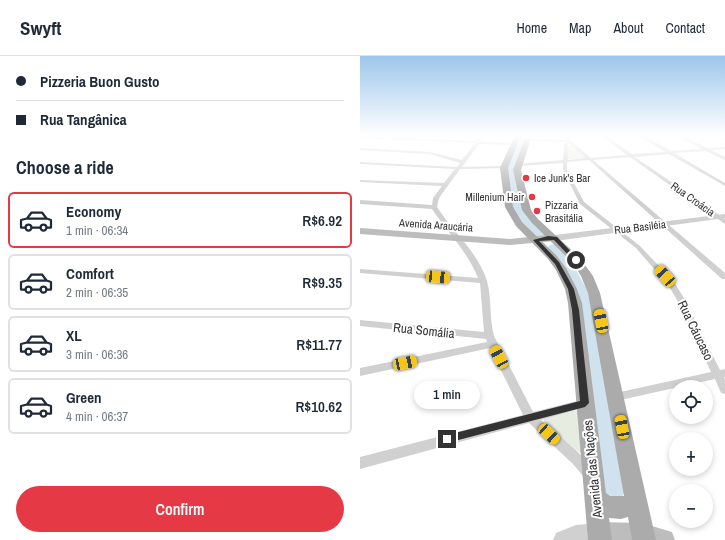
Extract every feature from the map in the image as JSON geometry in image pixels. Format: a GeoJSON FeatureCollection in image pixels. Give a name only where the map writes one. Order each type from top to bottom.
{"type":"FeatureCollection","features":[{"type":"Feature","properties":{"kind":"main road","name":"Avenida das Nações"},"geometry":{"type":"LineString","coordinates":[[515,158],[512,166],[504,176],[511,211],[519,224],[546,241],[571,254],[582,268],[594,293],[643,537]]}},
{"type":"Feature","properties":{"kind":"main road","name":"Avenida das Nações"},"geometry":{"type":"LineString","coordinates":[[512,166],[517,175],[527,210],[535,220],[562,270],[571,289],[576,310],[600,536]]}},
{"type":"Feature","properties":{"kind":"main road","name":"Avenida Araucária"},"geometry":{"type":"LineString","coordinates":[[360,231],[510,242],[546,241]]}},
{"type":"Feature","properties":{"kind":"main road"},"geometry":{"type":"LineString","coordinates":[[596,499],[606,506],[619,508],[631,506],[636,502]]}},
{"type":"Feature","properties":{"kind":"main road"},"geometry":{"type":"LineString","coordinates":[[600,536],[643,537],[664,540]]}},
{"type":"Feature","properties":{"kind":"street"},"geometry":{"type":"LineString","coordinates":[[447,158],[463,162]]}},
{"type":"Feature","properties":{"kind":"street"},"geometry":{"type":"LineString","coordinates":[[434,207],[436,198],[466,158]]}},
{"type":"Feature","properties":{"kind":"street","name":"Rua Cáucaso"},"geometry":{"type":"LineString","coordinates":[[566,158],[566,173],[580,199],[588,209],[618,230],[638,247],[671,284],[722,374],[725,390]]}},
{"type":"Feature","properties":{"kind":"street"},"geometry":{"type":"LineString","coordinates":[[360,163],[459,168],[512,166],[610,158]]}},
{"type":"Feature","properties":{"kind":"street","name":"Rua Croácia"},"geometry":{"type":"LineString","coordinates":[[633,158],[723,218]]}},
{"type":"Feature","properties":{"kind":"street"},"geometry":{"type":"LineString","coordinates":[[678,158],[725,185]]}},
{"type":"Feature","properties":{"kind":"street"},"geometry":{"type":"LineString","coordinates":[[591,159],[725,277]]}},
{"type":"Feature","properties":{"kind":"street"},"geometry":{"type":"LineString","coordinates":[[360,181],[446,186]]}},
{"type":"Feature","properties":{"kind":"street"},"geometry":{"type":"LineString","coordinates":[[360,202],[434,207],[474,262],[482,281],[486,324],[490,340],[530,417],[577,460],[593,477]]}},
{"type":"Feature","properties":{"kind":"street","name":"Rua Basiléia"},"geometry":{"type":"LineString","coordinates":[[546,241],[663,224],[723,218]]}},
{"type":"Feature","properties":{"kind":"street"},"geometry":{"type":"LineString","coordinates":[[360,271],[482,281]]}},
{"type":"Feature","properties":{"kind":"street","name":"Rua Somália"},"geometry":{"type":"LineString","coordinates":[[360,323],[490,340]]}},
{"type":"Feature","properties":{"kind":"street"},"geometry":{"type":"LineString","coordinates":[[360,372],[490,340]]}},
{"type":"Feature","properties":{"kind":"street"},"geometry":{"type":"LineString","coordinates":[[616,397],[722,374]]}},
{"type":"Feature","properties":{"kind":"street"},"geometry":{"type":"LineString","coordinates":[[360,463],[585,403]]}},
{"type":"Feature","properties":{"kind":"street"},"geometry":{"type":"LineString","coordinates":[[563,540],[576,535],[600,536]]}},
{"type":"Feature","properties":{"kind":"shaded area"},"geometry":{"type":"Polygon","coordinates":[[[567,158],[587,158],[567,159],[567,158]]]}},
{"type":"Feature","properties":{"kind":"shaded area"},"geometry":{"type":"Polygon","coordinates":[[[573,410],[578,411],[580,453],[544,421],[544,419],[573,410]]]}},
{"type":"Feature","properties":{"kind":"waterway"},"geometry":{"type":"LineString","coordinates":[[515,158],[512,165],[511,177],[518,209],[524,218],[541,235]]}},
{"type":"Feature","properties":{"kind":"waterway"},"geometry":{"type":"LineString","coordinates":[[554,247],[567,264],[583,295],[613,491]]}},
{"type":"Feature","properties":{"kind":"place","name":"Ice Junk's Bar"},"geometry":{"type":"Point","coordinates":[526,178]}},
{"type":"Feature","properties":{"kind":"place","name":"Millenium Hair"},"geometry":{"type":"Point","coordinates":[532,197]}},
{"type":"Feature","properties":{"kind":"place","name":"Pizzaria Brasitália"},"geometry":{"type":"Point","coordinates":[537,211]}},
{"type":"Feature","properties":{"kind":"route"},"geometry":{"type":"LineString","coordinates":[[447,439],[585,403],[576,310],[571,289],[557,263],[535,240],[555,238],[576,260]]}}]}
